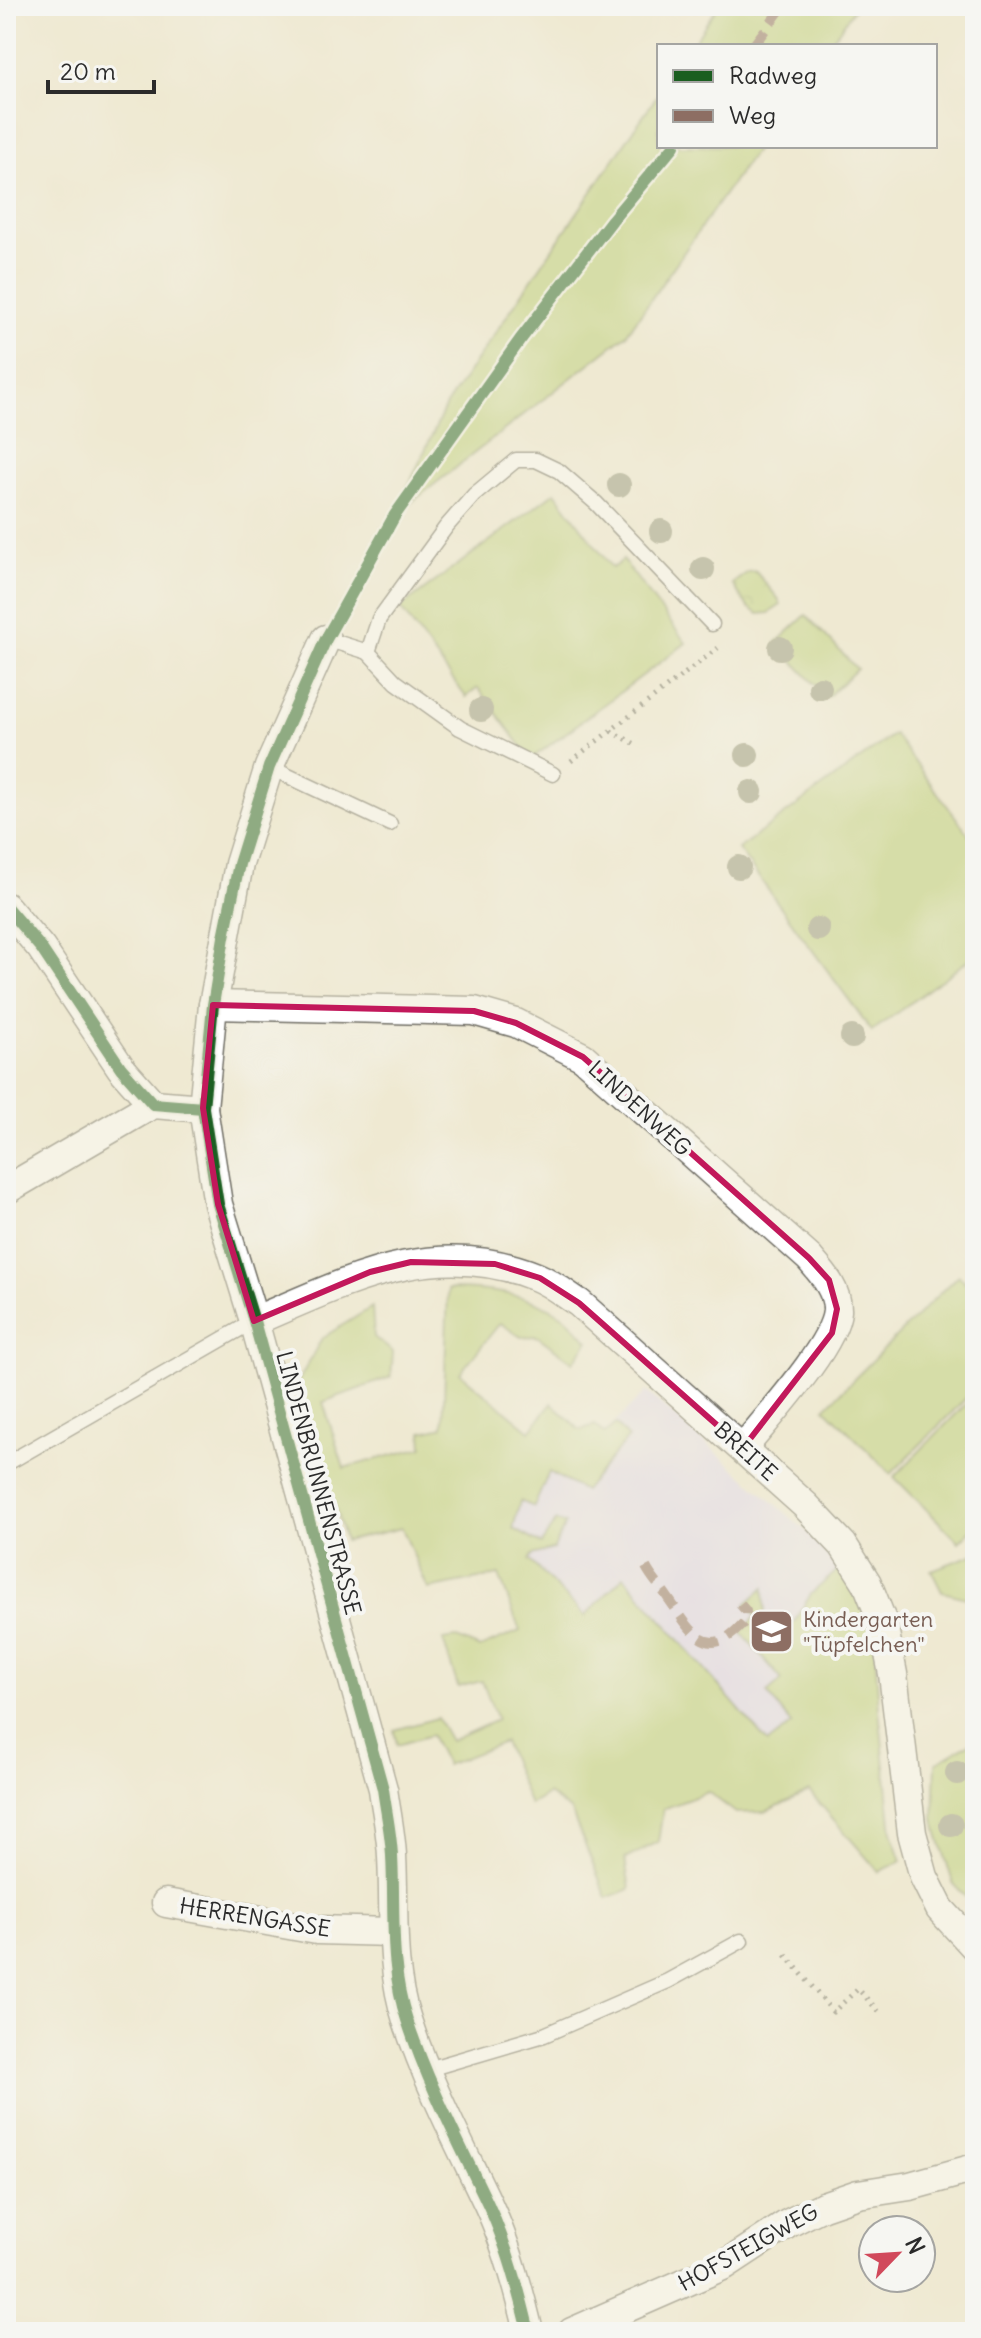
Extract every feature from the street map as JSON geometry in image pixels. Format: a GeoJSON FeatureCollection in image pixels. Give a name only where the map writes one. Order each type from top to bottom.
{"type":"FeatureCollection","features":[{"type":"Feature","properties":{"kind":"street","name":"LINDENBRUNNENSTRASSE"},"geometry":{"type":"LineString","coordinates":[[326,639],[269,767],[239,864],[213,1005],[203,1108],[218,1204],[254,1321],[383,1789],[392,1852],[392,1932],[396,1972],[406,2017],[425,2070],[489,2206],[515,2275],[529,2332]]}},
{"type":"Feature","properties":{"kind":"street"},"geometry":{"type":"LineString","coordinates":[[6,907],[41,948],[121,1068],[153,1104]]}},
{"type":"Feature","properties":{"kind":"street","name":"LINDENWEG"},"geometry":{"type":"LineString","coordinates":[[213,1005],[474,1011],[516,1023],[583,1057],[809,1258],[829,1280],[837,1309],[832,1333],[743,1448]]}},
{"type":"Feature","properties":{"kind":"street"},"geometry":{"type":"LineString","coordinates":[[6,1190],[153,1104],[203,1108]]}},
{"type":"Feature","properties":{"kind":"street","name":"BREITE"},"geometry":{"type":"LineString","coordinates":[[254,1321],[370,1272],[411,1262],[455,1260],[495,1264],[540,1278],[579,1303],[743,1448],[824,1525],[843,1545],[867,1583],[883,1623],[893,1674],[912,1833],[924,1877],[940,1909],[975,1947]]}},
{"type":"Feature","properties":{"kind":"street","name":"HERRENGASSE"},"geometry":{"type":"LineString","coordinates":[[166,1903],[317,1930],[392,1932]]}},
{"type":"Feature","properties":{"kind":"street","name":"HOFSTEIGWEG"},"geometry":{"type":"LineString","coordinates":[[572,2332],[725,2265],[789,2223],[823,2206],[858,2194],[910,2186],[975,2168]]}},
{"type":"Feature","properties":{"kind":"lane"},"geometry":{"type":"LineString","coordinates":[[368,652],[379,619],[446,527],[474,495],[516,460],[536,460],[569,479],[712,624]]}},
{"type":"Feature","properties":{"kind":"lane"},"geometry":{"type":"LineString","coordinates":[[326,639],[368,652],[396,682],[460,728],[553,774]]}},
{"type":"Feature","properties":{"kind":"lane"},"geometry":{"type":"LineString","coordinates":[[269,767],[390,824]]}},
{"type":"Feature","properties":{"kind":"lane"},"geometry":{"type":"LineString","coordinates":[[6,1464],[254,1321]]}},
{"type":"Feature","properties":{"kind":"lane"},"geometry":{"type":"LineString","coordinates":[[425,2070],[544,2035],[668,1981],[741,1941]]}},
{"type":"Feature","properties":{"kind":"path"},"geometry":{"type":"LineString","coordinates":[[553,774],[717,651],[723,640],[712,624]]}},
{"type":"Feature","properties":{"kind":"path"},"geometry":{"type":"LineString","coordinates":[[611,731],[639,746]]}},
{"type":"Feature","properties":{"kind":"path"},"geometry":{"type":"LineString","coordinates":[[786,1955],[833,2012],[858,1989],[881,2014]]}},
{"type":"Feature","properties":{"kind":"highlighted area"},"geometry":{"type":"Polygon","coordinates":[[[213,1005],[474,1011],[516,1023],[583,1057],[809,1258],[829,1280],[837,1309],[832,1333],[743,1448],[579,1303],[540,1278],[495,1264],[411,1262],[370,1272],[254,1321],[218,1204],[203,1108],[213,1005]]]}},
{"type":"Feature","properties":{"kind":"shaded area","name":"Kindergarten \"Tüpfelchen\""},"geometry":{"type":"Polygon","coordinates":[[[646,1391],[813,1537],[840,1568],[865,1611],[875,1648],[892,1832],[902,1861],[879,1872],[624,1576],[585,1616],[494,1527],[595,1425],[605,1433],[646,1391]]]}},
{"type":"Feature","properties":{"kind":"green space"},"geometry":{"type":"Polygon","coordinates":[[[718,6],[856,6],[829,44],[692,44],[718,6]]]}},
{"type":"Feature","properties":{"kind":"green space"},"geometry":{"type":"Polygon","coordinates":[[[657,96],[657,148],[757,148],[626,335],[395,515],[446,405],[657,96]]]}},
{"type":"Feature","properties":{"kind":"green space"},"geometry":{"type":"Polygon","coordinates":[[[555,492],[612,568],[623,560],[686,643],[531,759],[478,688],[466,697],[400,608],[555,492]]]}},
{"type":"Feature","properties":{"kind":"green space"},"geometry":{"type":"Polygon","coordinates":[[[755,571],[781,605],[769,613],[759,614],[748,607],[732,584],[748,572],[755,571]]]}},
{"type":"Feature","properties":{"kind":"green space"},"geometry":{"type":"Polygon","coordinates":[[[806,615],[857,669],[827,697],[776,643],[806,615]]]}},
{"type":"Feature","properties":{"kind":"green space"},"geometry":{"type":"Polygon","coordinates":[[[894,734],[975,843],[975,955],[872,1031],[738,849],[894,734]]]}},
{"type":"Feature","properties":{"kind":"green space"},"geometry":{"type":"Polygon","coordinates":[[[958,1275],[975,1291],[975,1389],[891,1474],[825,1408],[958,1275]]]}},
{"type":"Feature","properties":{"kind":"green space"},"geometry":{"type":"Polygon","coordinates":[[[448,1289],[492,1291],[536,1302],[562,1315],[589,1341],[573,1362],[537,1336],[521,1337],[500,1323],[460,1373],[530,1431],[552,1403],[580,1430],[595,1425],[605,1434],[616,1424],[628,1438],[584,1491],[549,1472],[534,1507],[520,1501],[513,1529],[541,1544],[556,1521],[565,1524],[554,1549],[532,1555],[529,1560],[585,1616],[624,1576],[768,1743],[792,1724],[767,1693],[782,1680],[741,1632],[756,1616],[746,1604],[764,1588],[765,1615],[771,1624],[784,1626],[794,1622],[811,1594],[840,1568],[865,1611],[875,1648],[892,1832],[902,1861],[879,1872],[809,1791],[765,1812],[736,1813],[708,1792],[663,1809],[658,1842],[625,1859],[630,1889],[607,1898],[571,1811],[548,1794],[530,1805],[504,1742],[446,1765],[431,1735],[397,1745],[394,1730],[437,1718],[450,1741],[497,1720],[482,1681],[458,1687],[443,1640],[457,1638],[480,1648],[520,1631],[499,1575],[428,1589],[402,1528],[345,1541],[298,1382],[322,1338],[372,1307],[374,1337],[393,1352],[391,1377],[323,1402],[344,1468],[423,1447],[422,1432],[443,1427],[448,1289]]]}},
{"type":"Feature","properties":{"kind":"green space"},"geometry":{"type":"Polygon","coordinates":[[[975,1395],[975,1526],[959,1542],[894,1477],[975,1395]]]}},
{"type":"Feature","properties":{"kind":"green space"},"geometry":{"type":"Polygon","coordinates":[[[975,1554],[975,1600],[942,1592],[931,1570],[975,1554]]]}},
{"type":"Feature","properties":{"kind":"green space"},"geometry":{"type":"Polygon","coordinates":[[[975,1740],[975,1829],[968,1863],[975,1876],[975,1907],[953,1883],[934,1820],[936,1763],[975,1740]]]}},
{"type":"Feature","properties":{"kind":"marked path"},"geometry":{"type":"LineString","coordinates":[[754,44],[783,6]]}},
{"type":"Feature","properties":{"kind":"marked path"},"geometry":{"type":"LineString","coordinates":[[646,1567],[701,1639],[721,1641],[732,1634],[746,1620],[746,1611],[740,1604]]}},
{"type":"Feature","properties":{"kind":"cycle path"},"geometry":{"type":"LineString","coordinates":[[529,2332],[501,2235],[424,2067],[401,2000],[395,1959],[391,1848],[383,1789],[254,1321],[218,1204],[203,1108],[213,1005],[239,864],[269,767],[326,639],[395,515],[520,340],[612,220],[672,148]]}},
{"type":"Feature","properties":{"kind":"cycle path"},"geometry":{"type":"LineString","coordinates":[[6,907],[41,948],[121,1068],[153,1104],[203,1108]]}},
{"type":"Feature","properties":{"kind":"place","name":"Kindergarten \"Tüpfelchen\""},"geometry":{"type":"Point","coordinates":[772,1632]}}]}
